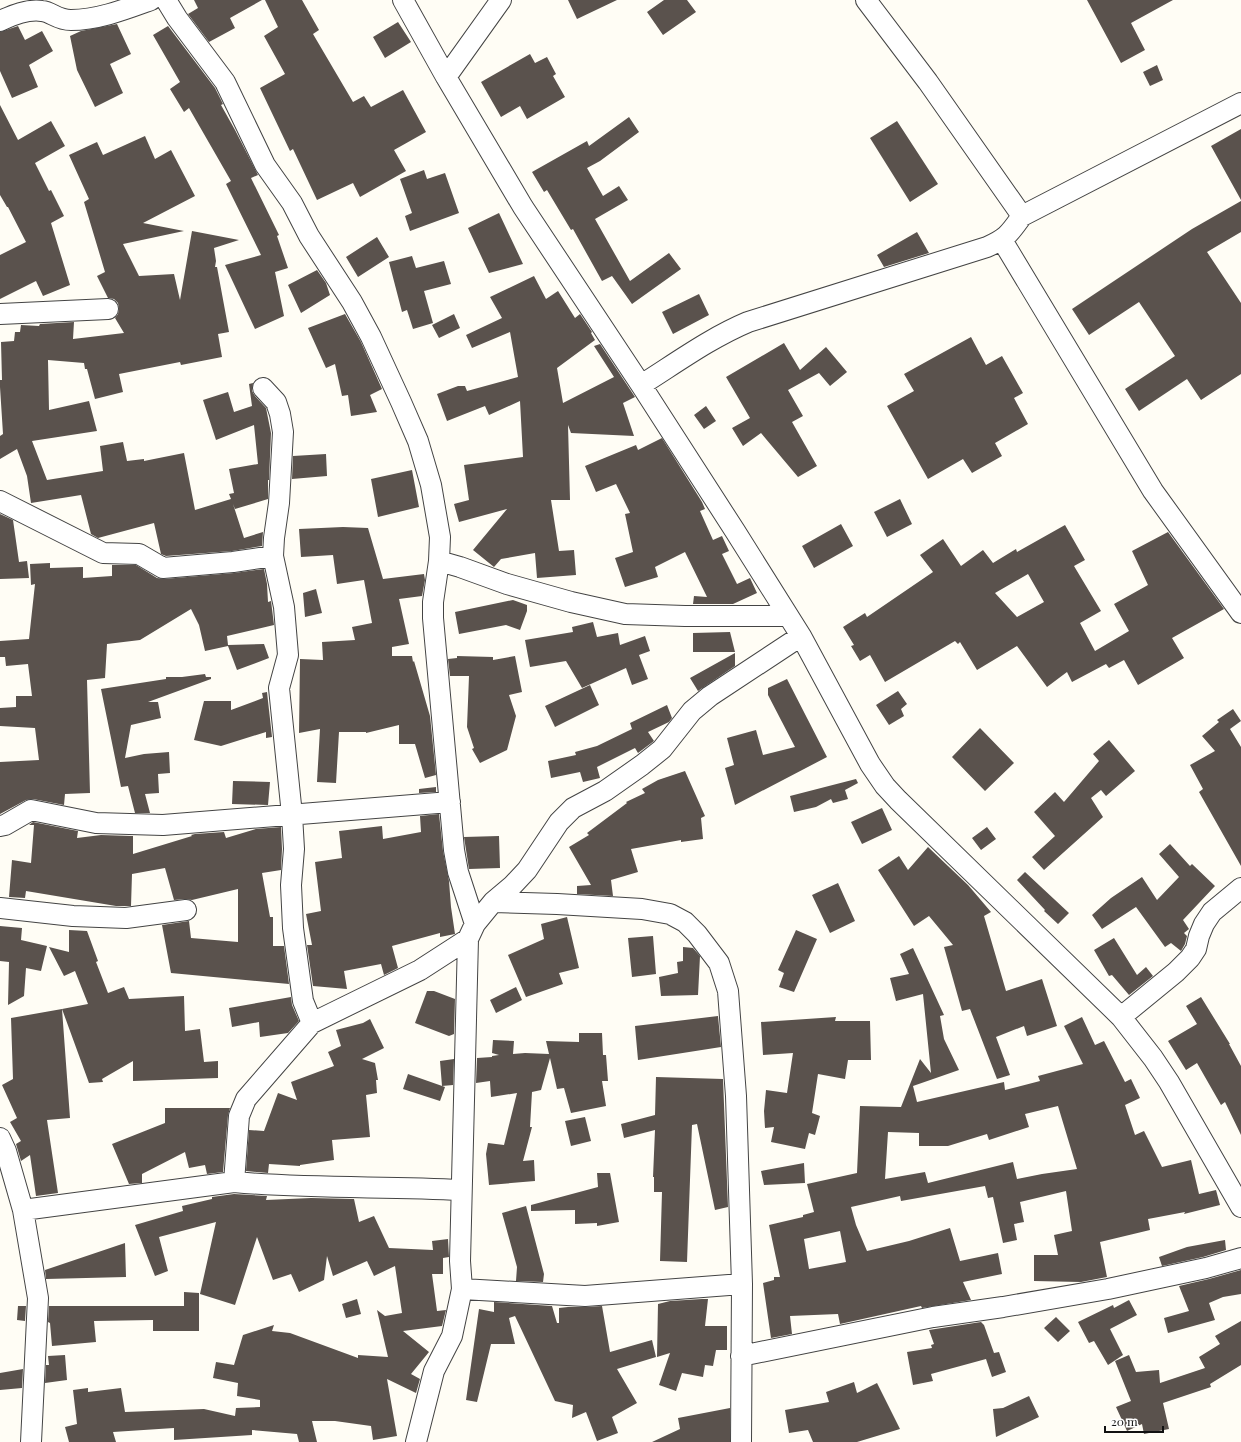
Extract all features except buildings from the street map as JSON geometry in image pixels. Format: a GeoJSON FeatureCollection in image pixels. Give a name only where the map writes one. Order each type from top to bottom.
{"type":"FeatureCollection","features":[{"type":"Feature","properties":{"kind":"street"},"geometry":{"type":"LineString","coordinates":[[0,21],[18,13],[42,11],[60,20],[86,19],[151,0]]}},
{"type":"Feature","properties":{"kind":"street"},"geometry":{"type":"LineString","coordinates":[[166,0],[177,18],[225,82],[265,165],[292,203],[309,236],[352,302],[371,337],[418,442],[431,485],[440,537],[439,561],[433,602],[433,618],[454,850],[471,932],[461,1190],[460,1261],[462,1289],[452,1336],[434,1371],[416,1442]]}},
{"type":"Feature","properties":{"kind":"street"},"geometry":{"type":"LineString","coordinates":[[403,0],[446,77],[523,207],[641,385],[801,636],[870,764],[885,786],[1121,1016],[1170,1082],[1241,1207]]}},
{"type":"Feature","properties":{"kind":"street"},"geometry":{"type":"LineString","coordinates":[[446,77],[502,0]]}},
{"type":"Feature","properties":{"kind":"street"},"geometry":{"type":"LineString","coordinates":[[866,0],[928,82],[1022,216]]}},
{"type":"Feature","properties":{"kind":"street"},"geometry":{"type":"LineString","coordinates":[[641,385],[706,343],[748,322],[980,249],[1002,240],[1010,233],[1022,216],[1241,103]]}},
{"type":"Feature","properties":{"kind":"street"},"geometry":{"type":"LineString","coordinates":[[1002,240],[1153,490],[1241,613]]}},
{"type":"Feature","properties":{"kind":"street"},"geometry":{"type":"LineString","coordinates":[[0,314],[108,309]]}},
{"type":"Feature","properties":{"kind":"street"},"geometry":{"type":"LineString","coordinates":[[264,388],[276,402],[283,432],[280,503],[274,538],[274,556],[284,607],[288,655],[279,688],[294,849],[291,885],[293,928],[303,1001],[312,1023]]}},
{"type":"Feature","properties":{"kind":"street"},"geometry":{"type":"LineString","coordinates":[[0,501],[103,553],[139,554],[163,568],[233,562],[274,556]]}},
{"type":"Feature","properties":{"kind":"street"},"geometry":{"type":"LineString","coordinates":[[439,561],[508,584],[571,602],[625,614],[685,616],[788,616]]}},
{"type":"Feature","properties":{"kind":"street"},"geometry":{"type":"LineString","coordinates":[[234,1182],[239,1116],[246,1099],[312,1023],[420,970],[471,932],[493,902],[512,886],[527,870],[559,822],[573,808],[605,791],[642,765],[662,749],[692,711],[710,696],[801,636]]}},
{"type":"Feature","properties":{"kind":"street"},"geometry":{"type":"LineString","coordinates":[[0,826],[5,825],[31,810],[96,823],[163,825],[450,802]]}},
{"type":"Feature","properties":{"kind":"street"},"geometry":{"type":"LineString","coordinates":[[1121,1016],[1176,972],[1190,958],[1196,949],[1198,936],[1212,912],[1241,888]]}},
{"type":"Feature","properties":{"kind":"street"},"geometry":{"type":"LineString","coordinates":[[493,902],[642,909],[670,914],[685,922],[698,934],[719,963],[728,991],[736,1096],[742,1284],[741,1442]]}},
{"type":"Feature","properties":{"kind":"street"},"geometry":{"type":"LineString","coordinates":[[0,908],[73,916],[126,918],[186,910]]}},
{"type":"Feature","properties":{"kind":"street"},"geometry":{"type":"LineString","coordinates":[[0,1138],[6,1151],[23,1210],[38,1298],[31,1442]]}},
{"type":"Feature","properties":{"kind":"street"},"geometry":{"type":"LineString","coordinates":[[23,1210],[234,1182],[268,1185],[410,1187],[461,1190]]}},
{"type":"Feature","properties":{"kind":"street"},"geometry":{"type":"LineString","coordinates":[[741,1356],[933,1317],[1003,1308],[1108,1289],[1206,1268],[1241,1258]]}},
{"type":"Feature","properties":{"kind":"street"},"geometry":{"type":"LineString","coordinates":[[462,1289],[585,1296],[742,1284]]}}]}
